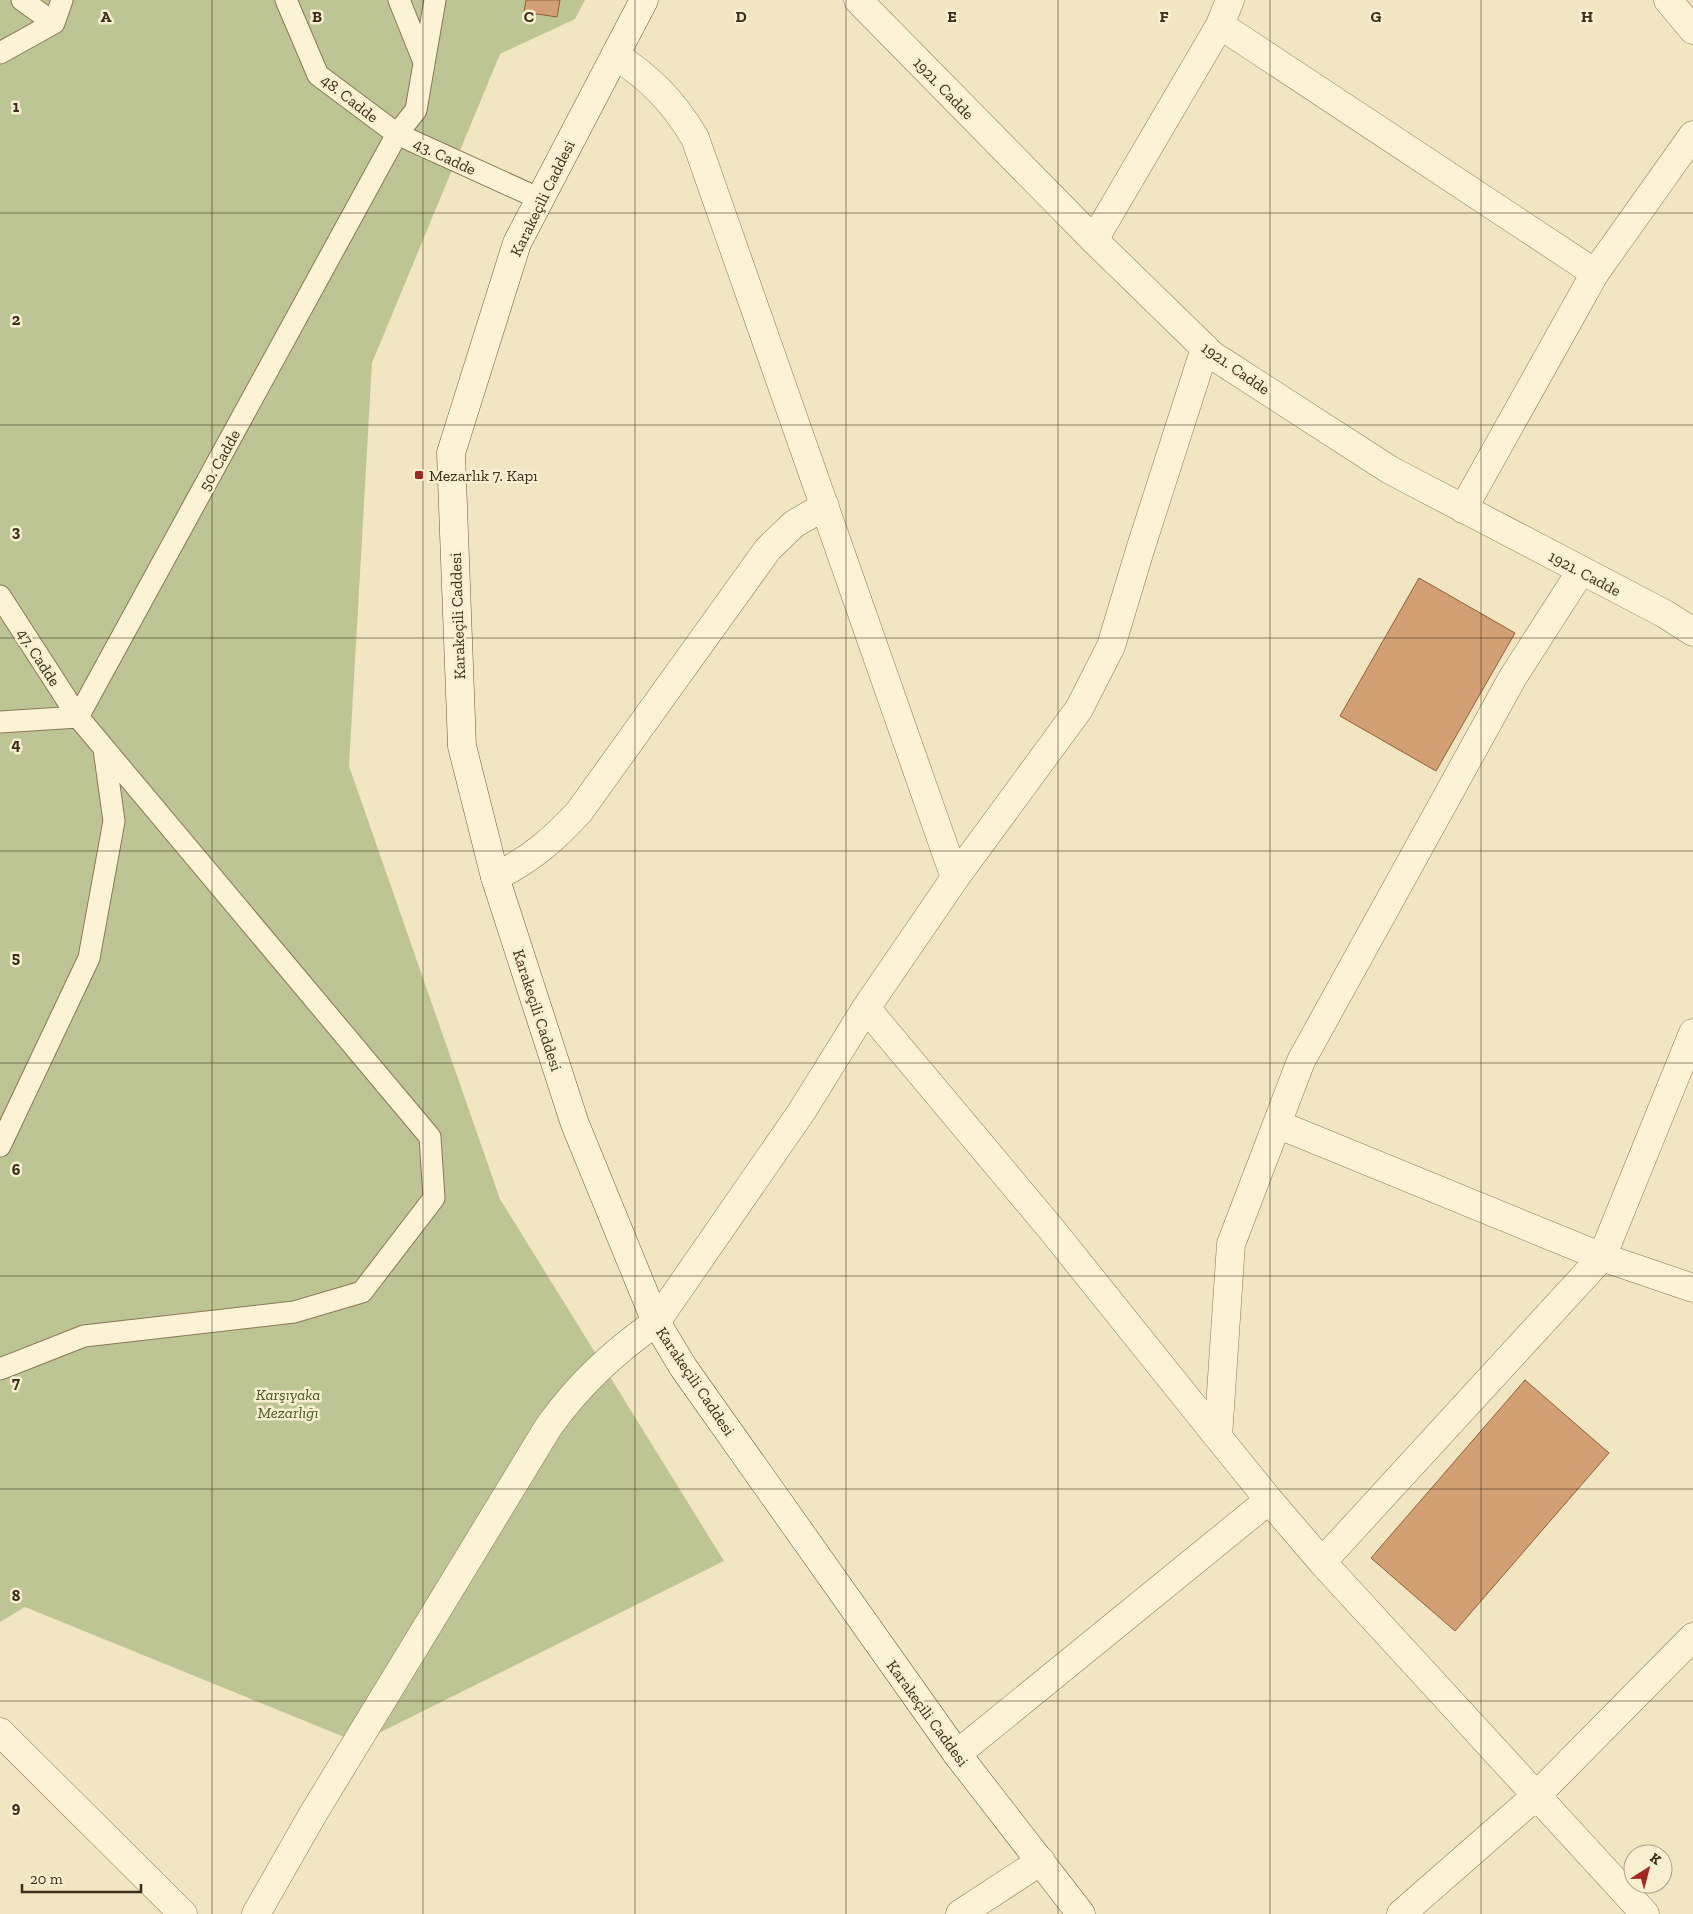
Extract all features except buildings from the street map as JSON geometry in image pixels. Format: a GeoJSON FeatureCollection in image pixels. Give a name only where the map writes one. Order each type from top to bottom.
{"type":"FeatureCollection","features":[{"type":"Feature","properties":{"kind":"street","name":"Karakeçili Caddesi"},"geometry":{"type":"LineString","coordinates":[[644,0],[517,243],[450,453],[462,746],[495,877],[576,1124],[656,1322],[683,1367],[957,1754],[1081,1914]]}},
{"type":"Feature","properties":{"kind":"street","name":"1921. Cadde"},"geometry":{"type":"LineString","coordinates":[[858,0],[1094,240],[1212,355],[1390,470],[1665,614],[1693,632]]}},
{"type":"Feature","properties":{"kind":"street"},"geometry":{"type":"LineString","coordinates":[[1094,240],[1220,25],[1230,0]]}},
{"type":"Feature","properties":{"kind":"street"},"geometry":{"type":"LineString","coordinates":[[1668,0],[1693,30]]}},
{"type":"Feature","properties":{"kind":"street"},"geometry":{"type":"LineString","coordinates":[[1220,25],[1595,273]]}},
{"type":"Feature","properties":{"kind":"street"},"geometry":{"type":"LineString","coordinates":[[615,55],[640,71],[662,91],[680,114],[695,138],[955,878]]}},
{"type":"Feature","properties":{"kind":"street"},"geometry":{"type":"LineString","coordinates":[[1463,509],[1595,273],[1693,135]]}},
{"type":"Feature","properties":{"kind":"street"},"geometry":{"type":"LineString","coordinates":[[256,1914],[313,1814],[549,1426],[569,1399],[591,1375],[622,1347],[656,1322],[802,1111],[866,1008],[955,878],[1080,709],[1111,646],[1205,348]]}},
{"type":"Feature","properties":{"kind":"street"},"geometry":{"type":"LineString","coordinates":[[495,877],[528,859],[555,838],[579,812],[768,550],[794,524],[825,506]]}},
{"type":"Feature","properties":{"kind":"street"},"geometry":{"type":"LineString","coordinates":[[1218,1437],[1231,1244],[1306,1052],[1513,677],[1581,571]]}},
{"type":"Feature","properties":{"kind":"street"},"geometry":{"type":"LineString","coordinates":[[866,1008],[1052,1230],[1269,1500],[1322,1562],[1645,1914]]}},
{"type":"Feature","properties":{"kind":"street"},"geometry":{"type":"LineString","coordinates":[[1322,1562],[1602,1257],[1693,1033]]}},
{"type":"Feature","properties":{"kind":"street"},"geometry":{"type":"LineString","coordinates":[[1277,1124],[1602,1257],[1693,1288]]}},
{"type":"Feature","properties":{"kind":"street"},"geometry":{"type":"LineString","coordinates":[[957,1754],[1269,1500]]}},
{"type":"Feature","properties":{"kind":"street"},"geometry":{"type":"LineString","coordinates":[[1401,1914],[1537,1795],[1693,1637]]}},
{"type":"Feature","properties":{"kind":"street"},"geometry":{"type":"LineString","coordinates":[[0,1732],[183,1914]]}},
{"type":"Feature","properties":{"kind":"street"},"geometry":{"type":"LineString","coordinates":[[960,1914],[1040,1861]]}},
{"type":"Feature","properties":{"kind":"lane"},"geometry":{"type":"LineString","coordinates":[[22,0],[54,23]]}},
{"type":"Feature","properties":{"kind":"lane"},"geometry":{"type":"LineString","coordinates":[[0,54],[54,23],[62,0]]}},
{"type":"Feature","properties":{"kind":"lane","name":"48. Cadde"},"geometry":{"type":"LineString","coordinates":[[286,0],[318,75],[397,134]]}},
{"type":"Feature","properties":{"kind":"lane"},"geometry":{"type":"LineString","coordinates":[[399,0],[424,63]]}},
{"type":"Feature","properties":{"kind":"lane","name":"43. Cadde"},"geometry":{"type":"LineString","coordinates":[[435,0],[416,110],[397,134],[540,199]]}},
{"type":"Feature","properties":{"kind":"lane","name":"50. Cadde"},"geometry":{"type":"LineString","coordinates":[[78,717],[397,134]]}},
{"type":"Feature","properties":{"kind":"lane","name":"47. Cadde"},"geometry":{"type":"LineString","coordinates":[[0,596],[78,717],[430,1137],[434,1198],[362,1292],[294,1312],[84,1336],[0,1369]]}},
{"type":"Feature","properties":{"kind":"lane"},"geometry":{"type":"LineString","coordinates":[[0,722],[78,717]]}},
{"type":"Feature","properties":{"kind":"lane"},"geometry":{"type":"LineString","coordinates":[[0,1146],[89,958],[114,821],[104,748]]}},
{"type":"Feature","properties":{"kind":"green space","name":"Karşıyaka Mezarlığı"},"geometry":{"type":"Polygon","coordinates":[[[0,0],[585,0],[575,19],[500,54],[372,363],[349,766],[500,1199],[724,1561],[359,1743],[25,1607],[0,1622],[0,0]]]}},
{"type":"Feature","properties":{"kind":"place","name":"Mezarlık 7. Kapı"},"geometry":{"type":"Point","coordinates":[419,475]}}]}
